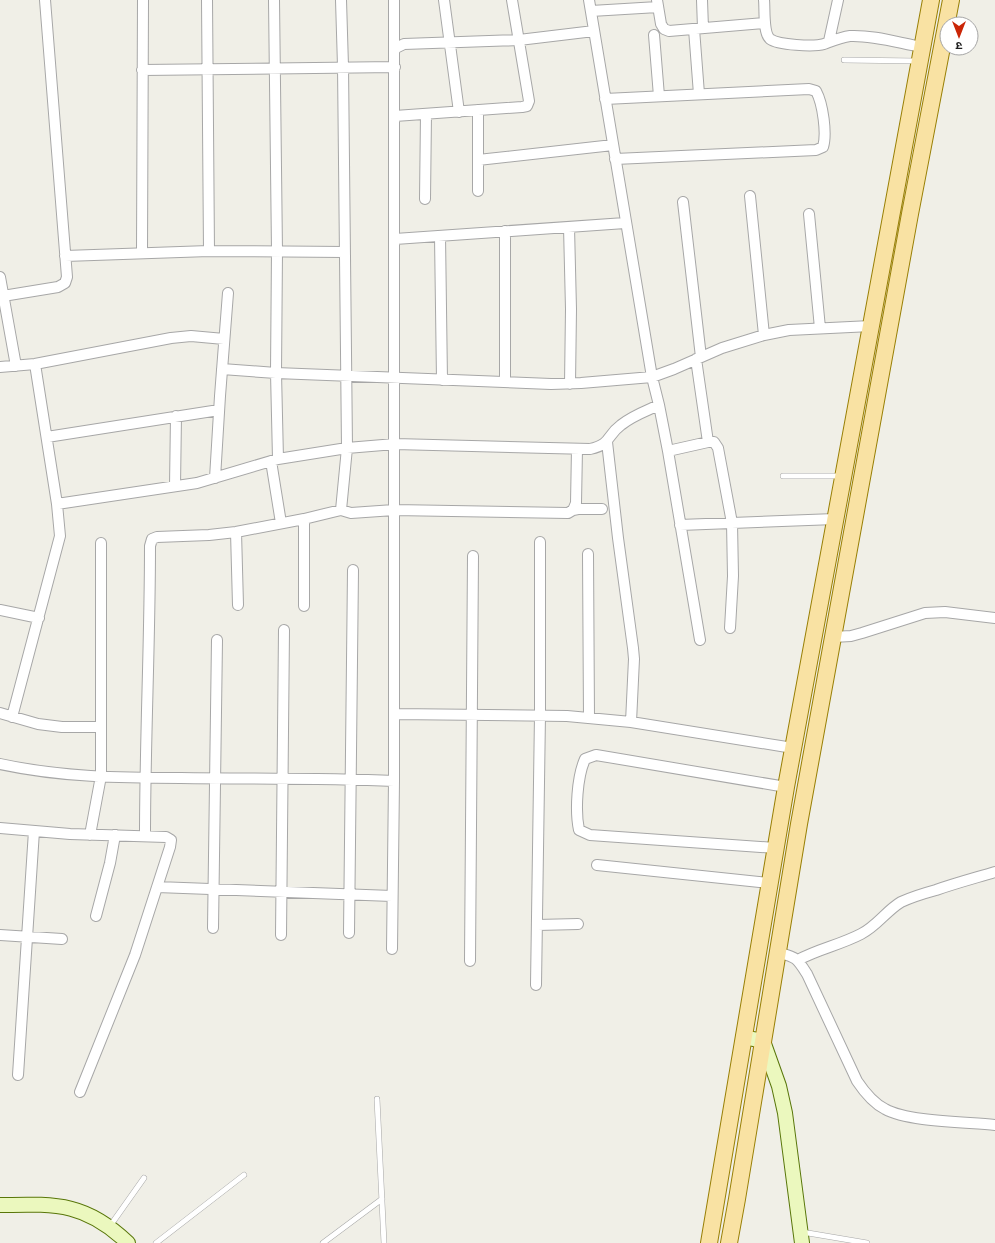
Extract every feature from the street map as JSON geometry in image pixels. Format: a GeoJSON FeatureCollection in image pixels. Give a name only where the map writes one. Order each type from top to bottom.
{"type":"FeatureCollection","features":[{"type":"Feature","properties":{"kind":"main road"},"geometry":{"type":"LineString","coordinates":[[709,1243],[775,848],[931,0]]}},
{"type":"Feature","properties":{"kind":"main road"},"geometry":{"type":"LineString","coordinates":[[729,1243],[777,952],[833,636],[910,214],[951,0]]}},
{"type":"Feature","properties":{"kind":"street"},"geometry":{"type":"LineString","coordinates":[[3,296],[58,287],[65,283],[67,277],[45,0]]}},
{"type":"Feature","properties":{"kind":"street"},"geometry":{"type":"LineString","coordinates":[[142,252],[143,0]]}},
{"type":"Feature","properties":{"kind":"street"},"geometry":{"type":"LineString","coordinates":[[207,0],[209,251]]}},
{"type":"Feature","properties":{"kind":"street"},"geometry":{"type":"LineString","coordinates":[[274,0],[277,252],[274,460],[281,523]]}},
{"type":"Feature","properties":{"kind":"street"},"geometry":{"type":"LineString","coordinates":[[341,0],[347,377],[347,448],[341,510]]}},
{"type":"Feature","properties":{"kind":"street"},"geometry":{"type":"LineString","coordinates":[[392,949],[395,714],[394,0]]}},
{"type":"Feature","properties":{"kind":"street"},"geometry":{"type":"LineString","coordinates":[[444,0],[459,112]]}},
{"type":"Feature","properties":{"kind":"street"},"geometry":{"type":"LineString","coordinates":[[394,116],[527,106],[529,101],[512,0]]}},
{"type":"Feature","properties":{"kind":"street"},"geometry":{"type":"LineString","coordinates":[[589,0],[625,223],[652,377],[668,451],[700,640]]}},
{"type":"Feature","properties":{"kind":"street"},"geometry":{"type":"LineString","coordinates":[[699,94],[699,28],[702,0]]}},
{"type":"Feature","properties":{"kind":"street"},"geometry":{"type":"LineString","coordinates":[[764,0],[766,34],[770,39],[778,42],[798,45],[813,45],[823,44],[850,36],[870,38],[921,54]]}},
{"type":"Feature","properties":{"kind":"street"},"geometry":{"type":"LineString","coordinates":[[829,41],[838,0]]}},
{"type":"Feature","properties":{"kind":"street"},"geometry":{"type":"LineString","coordinates":[[591,12],[658,3],[661,24],[664,29],[669,31],[765,24]]}},
{"type":"Feature","properties":{"kind":"street"},"geometry":{"type":"LineString","coordinates":[[394,49],[404,44],[519,40],[594,31]]}},
{"type":"Feature","properties":{"kind":"street"},"geometry":{"type":"LineString","coordinates":[[654,35],[658,96]]}},
{"type":"Feature","properties":{"kind":"street"},"geometry":{"type":"LineString","coordinates":[[142,70],[394,66]]}},
{"type":"Feature","properties":{"kind":"street"},"geometry":{"type":"LineString","coordinates":[[605,99],[809,89],[816,92],[820,98],[825,139],[823,147],[816,150],[615,159]]}},
{"type":"Feature","properties":{"kind":"street"},"geometry":{"type":"LineString","coordinates":[[478,110],[478,191]]}},
{"type":"Feature","properties":{"kind":"street"},"geometry":{"type":"LineString","coordinates":[[425,199],[426,114]]}},
{"type":"Feature","properties":{"kind":"street"},"geometry":{"type":"LineString","coordinates":[[478,160],[613,145]]}},
{"type":"Feature","properties":{"kind":"street"},"geometry":{"type":"LineString","coordinates":[[750,196],[764,335]]}},
{"type":"Feature","properties":{"kind":"street"},"geometry":{"type":"LineString","coordinates":[[683,202],[698,358],[708,442]]}},
{"type":"Feature","properties":{"kind":"street"},"geometry":{"type":"LineString","coordinates":[[809,214],[820,328]]}},
{"type":"Feature","properties":{"kind":"street"},"geometry":{"type":"LineString","coordinates":[[394,239],[625,223]]}},
{"type":"Feature","properties":{"kind":"street"},"geometry":{"type":"LineString","coordinates":[[570,227],[570,384]]}},
{"type":"Feature","properties":{"kind":"street"},"geometry":{"type":"LineString","coordinates":[[505,232],[505,382]]}},
{"type":"Feature","properties":{"kind":"street"},"geometry":{"type":"LineString","coordinates":[[440,236],[442,380]]}},
{"type":"Feature","properties":{"kind":"street"},"geometry":{"type":"LineString","coordinates":[[65,256],[142,252],[209,251],[345,252]]}},
{"type":"Feature","properties":{"kind":"street"},"geometry":{"type":"LineString","coordinates":[[0,277],[16,366]]}},
{"type":"Feature","properties":{"kind":"street"},"geometry":{"type":"LineString","coordinates":[[215,478],[228,293]]}},
{"type":"Feature","properties":{"kind":"street"},"geometry":{"type":"LineString","coordinates":[[222,369],[276,374],[570,384],[652,377],[698,358],[764,335],[789,330],[871,326]]}},
{"type":"Feature","properties":{"kind":"street"},"geometry":{"type":"LineString","coordinates":[[0,367],[35,364],[171,338],[191,336],[224,339]]}},
{"type":"Feature","properties":{"kind":"street"},"geometry":{"type":"LineString","coordinates":[[12,717],[60,536],[57,504],[35,364]]}},
{"type":"Feature","properties":{"kind":"street"},"geometry":{"type":"LineString","coordinates":[[57,504],[197,483],[274,460],[347,448],[394,444],[590,449],[600,447],[607,442],[620,425],[659,405]]}},
{"type":"Feature","properties":{"kind":"street"},"geometry":{"type":"LineString","coordinates":[[47,437],[219,410]]}},
{"type":"Feature","properties":{"kind":"street"},"geometry":{"type":"LineString","coordinates":[[175,486],[176,416]]}},
{"type":"Feature","properties":{"kind":"street"},"geometry":{"type":"LineString","coordinates":[[607,442],[634,659],[631,722]]}},
{"type":"Feature","properties":{"kind":"street"},"geometry":{"type":"LineString","coordinates":[[668,451],[708,442],[714,442],[718,448],[732,523],[733,576],[730,628]]}},
{"type":"Feature","properties":{"kind":"street"},"geometry":{"type":"LineString","coordinates":[[573,510],[576,503],[578,449]]}},
{"type":"Feature","properties":{"kind":"street"},"geometry":{"type":"LineString","coordinates":[[145,836],[145,778],[150,625],[150,546],[152,539],[157,537],[209,535],[236,532],[304,519],[341,510],[351,513],[394,510],[568,513],[578,509],[602,509]]}},
{"type":"Feature","properties":{"kind":"street"},"geometry":{"type":"LineString","coordinates":[[304,519],[304,606]]}},
{"type":"Feature","properties":{"kind":"street"},"geometry":{"type":"LineString","coordinates":[[680,525],[836,519]]}},
{"type":"Feature","properties":{"kind":"street"},"geometry":{"type":"LineString","coordinates":[[236,532],[238,605]]}},
{"type":"Feature","properties":{"kind":"street"},"geometry":{"type":"LineString","coordinates":[[536,984],[540,715],[540,542]]}},
{"type":"Feature","properties":{"kind":"street"},"geometry":{"type":"LineString","coordinates":[[90,835],[101,776],[101,543]]}},
{"type":"Feature","properties":{"kind":"street"},"geometry":{"type":"LineString","coordinates":[[588,554],[589,718]]}},
{"type":"Feature","properties":{"kind":"street"},"geometry":{"type":"LineString","coordinates":[[470,961],[473,556]]}},
{"type":"Feature","properties":{"kind":"street"},"geometry":{"type":"LineString","coordinates":[[349,933],[353,570]]}},
{"type":"Feature","properties":{"kind":"street"},"geometry":{"type":"LineString","coordinates":[[0,610],[39,618]]}},
{"type":"Feature","properties":{"kind":"street"},"geometry":{"type":"LineString","coordinates":[[833,636],[856,634],[925,613],[936,612],[995,618]]}},
{"type":"Feature","properties":{"kind":"street"},"geometry":{"type":"LineString","coordinates":[[281,936],[284,630]]}},
{"type":"Feature","properties":{"kind":"street"},"geometry":{"type":"LineString","coordinates":[[213,928],[217,640]]}},
{"type":"Feature","properties":{"kind":"street"},"geometry":{"type":"LineString","coordinates":[[0,713],[38,724],[62,727],[101,728]]}},
{"type":"Feature","properties":{"kind":"street"},"geometry":{"type":"LineString","coordinates":[[395,714],[540,715],[589,718],[631,722],[793,748]]}},
{"type":"Feature","properties":{"kind":"street"},"geometry":{"type":"LineString","coordinates":[[775,848],[590,835],[579,830],[576,818],[581,770],[585,759],[596,756],[786,787]]}},
{"type":"Feature","properties":{"kind":"street"},"geometry":{"type":"LineString","coordinates":[[0,764],[71,775],[145,778],[351,779],[394,781]]}},
{"type":"Feature","properties":{"kind":"street"},"geometry":{"type":"LineString","coordinates":[[0,828],[90,835],[166,836],[171,840],[158,887],[135,955],[80,1092]]}},
{"type":"Feature","properties":{"kind":"street"},"geometry":{"type":"LineString","coordinates":[[18,1075],[34,831]]}},
{"type":"Feature","properties":{"kind":"street"},"geometry":{"type":"LineString","coordinates":[[96,916],[110,863],[115,836]]}},
{"type":"Feature","properties":{"kind":"street"},"geometry":{"type":"LineString","coordinates":[[597,865],[769,883]]}},
{"type":"Feature","properties":{"kind":"street"},"geometry":{"type":"LineString","coordinates":[[798,960],[810,953],[850,940],[863,933],[875,925],[891,909],[902,902],[966,880],[995,872]]}},
{"type":"Feature","properties":{"kind":"street"},"geometry":{"type":"LineString","coordinates":[[158,887],[392,896]]}},
{"type":"Feature","properties":{"kind":"street"},"geometry":{"type":"LineString","coordinates":[[537,925],[578,924]]}},
{"type":"Feature","properties":{"kind":"street"},"geometry":{"type":"LineString","coordinates":[[0,935],[62,939]]}},
{"type":"Feature","properties":{"kind":"street"},"geometry":{"type":"LineString","coordinates":[[777,952],[794,957],[798,960],[807,974],[857,1081],[864,1092],[875,1103],[887,1110],[906,1116],[930,1120],[995,1125]]}},
{"type":"Feature","properties":{"kind":"street"},"geometry":{"type":"LineString","coordinates":[[743,1037],[763,1041],[779,1086],[785,1113],[801,1238]]}},
{"type":"Feature","properties":{"kind":"street"},"geometry":{"type":"LineString","coordinates":[[0,1205],[54,1205],[70,1208],[90,1215],[109,1227],[128,1243]]}},
{"type":"Feature","properties":{"kind":"lane"},"geometry":{"type":"LineString","coordinates":[[844,60],[921,54]]}},
{"type":"Feature","properties":{"kind":"lane"},"geometry":{"type":"LineString","coordinates":[[783,476],[844,476]]}},
{"type":"Feature","properties":{"kind":"lane"},"geometry":{"type":"LineString","coordinates":[[377,1099],[384,1243]]}},
{"type":"Feature","properties":{"kind":"lane"},"geometry":{"type":"LineString","coordinates":[[156,1243],[244,1175]]}},
{"type":"Feature","properties":{"kind":"lane"},"geometry":{"type":"LineString","coordinates":[[109,1227],[144,1178]]}},
{"type":"Feature","properties":{"kind":"lane"},"geometry":{"type":"LineString","coordinates":[[323,1243],[382,1199]]}},
{"type":"Feature","properties":{"kind":"lane"},"geometry":{"type":"LineString","coordinates":[[801,1238],[867,1243]]}}]}
